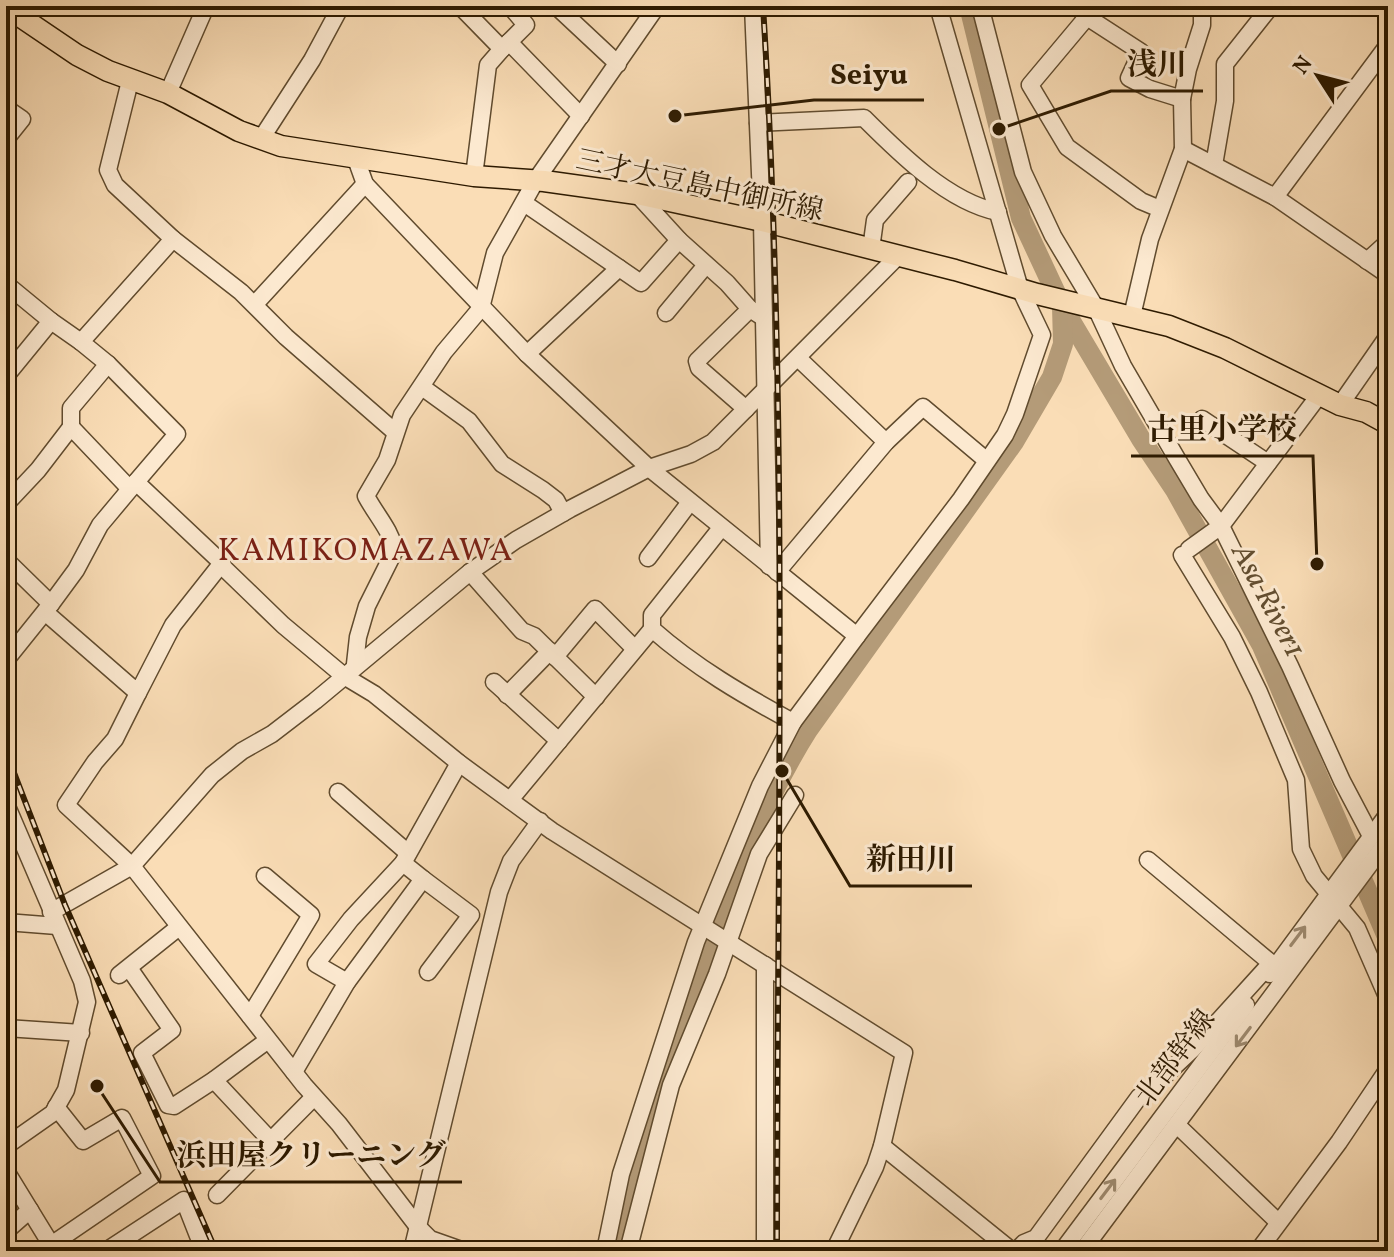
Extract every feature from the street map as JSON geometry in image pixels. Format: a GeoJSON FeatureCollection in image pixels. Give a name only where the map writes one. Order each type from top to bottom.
{"type":"FeatureCollection","features":[{"type":"Feature","properties":{"kind":"main road","name":"三才大豆島中御所線"},"geometry":{"type":"LineString","coordinates":[[6,7],[77,55],[130,81],[168,93],[239,131],[261,139],[302,151],[356,159],[637,194],[762,221],[1169,326],[1225,348],[1340,405],[1366,412],[1388,424]]}},
{"type":"Feature","properties":{"kind":"street"},"geometry":{"type":"LineString","coordinates":[[168,93],[206,6]]}},
{"type":"Feature","properties":{"kind":"street"},"geometry":{"type":"LineString","coordinates":[[261,139],[312,60],[341,6]]}},
{"type":"Feature","properties":{"kind":"street"},"geometry":{"type":"LineString","coordinates":[[460,6],[581,116]]}},
{"type":"Feature","properties":{"kind":"street"},"geometry":{"type":"LineString","coordinates":[[474,176],[488,65],[526,25],[510,6]]}},
{"type":"Feature","properties":{"kind":"street"},"geometry":{"type":"LineString","coordinates":[[556,6],[618,64]]}},
{"type":"Feature","properties":{"kind":"street"},"geometry":{"type":"LineString","coordinates":[[350,670],[367,606],[395,550],[390,532],[366,496],[387,460],[402,415],[444,352],[481,308],[495,253],[536,180],[657,6]]}},
{"type":"Feature","properties":{"kind":"street"},"geometry":{"type":"LineString","coordinates":[[753,6],[762,221],[757,314],[765,388],[773,569]]}},
{"type":"Feature","properties":{"kind":"street"},"geometry":{"type":"LineString","coordinates":[[605,1251],[621,1174],[715,934],[760,786],[793,722],[961,499],[1005,435],[1042,335],[998,212],[938,6]]}},
{"type":"Feature","properties":{"kind":"street"},"geometry":{"type":"LineString","coordinates":[[980,6],[1023,172],[1053,236],[1123,366],[1217,528],[1290,666],[1342,781],[1388,871]]}},
{"type":"Feature","properties":{"kind":"street"},"geometry":{"type":"LineString","coordinates":[[1132,316],[1160,209],[1183,149],[1182,99],[1202,25],[1202,6]]}},
{"type":"Feature","properties":{"kind":"street"},"geometry":{"type":"LineString","coordinates":[[1214,165],[1225,101],[1225,64],[1271,6]]}},
{"type":"Feature","properties":{"kind":"street"},"geometry":{"type":"LineString","coordinates":[[1160,209],[1141,201],[1067,147],[1030,85],[1082,12],[1141,52],[1129,78],[1150,89],[1182,99]]}},
{"type":"Feature","properties":{"kind":"street"},"geometry":{"type":"LineString","coordinates":[[1275,197],[1388,45]]}},
{"type":"Feature","properties":{"kind":"street"},"geometry":{"type":"LineString","coordinates":[[130,81],[108,170],[115,185],[173,239],[255,304],[286,337],[395,432]]}},
{"type":"Feature","properties":{"kind":"street"},"geometry":{"type":"LineString","coordinates":[[6,108],[22,119],[6,139]]}},
{"type":"Feature","properties":{"kind":"street"},"geometry":{"type":"LineString","coordinates":[[758,123],[864,118],[901,155],[957,196],[981,208],[998,212]]}},
{"type":"Feature","properties":{"kind":"street"},"geometry":{"type":"LineString","coordinates":[[1183,149],[1275,197],[1388,275]]}},
{"type":"Feature","properties":{"kind":"street"},"geometry":{"type":"LineString","coordinates":[[356,159],[365,184],[527,354],[649,468],[857,636]]}},
{"type":"Feature","properties":{"kind":"street"},"geometry":{"type":"LineString","coordinates":[[871,249],[875,220],[908,182]]}},
{"type":"Feature","properties":{"kind":"street"},"geometry":{"type":"LineString","coordinates":[[255,304],[365,184]]}},
{"type":"Feature","properties":{"kind":"street"},"geometry":{"type":"LineString","coordinates":[[637,194],[679,240],[757,314]]}},
{"type":"Feature","properties":{"kind":"street"},"geometry":{"type":"LineString","coordinates":[[524,203],[641,283],[679,240]]}},
{"type":"Feature","properties":{"kind":"street"},"geometry":{"type":"LineString","coordinates":[[81,342],[173,239]]}},
{"type":"Feature","properties":{"kind":"street"},"geometry":{"type":"LineString","coordinates":[[1367,261],[1388,242]]}},
{"type":"Feature","properties":{"kind":"street"},"geometry":{"type":"LineString","coordinates":[[6,922],[54,919],[132,866],[212,775],[242,751],[272,734],[470,572],[516,540],[649,468],[691,454],[713,442],[898,256]]}},
{"type":"Feature","properties":{"kind":"street"},"geometry":{"type":"LineString","coordinates":[[666,313],[706,265]]}},
{"type":"Feature","properties":{"kind":"street"},"geometry":{"type":"LineString","coordinates":[[527,354],[619,268]]}},
{"type":"Feature","properties":{"kind":"street"},"geometry":{"type":"LineString","coordinates":[[6,284],[108,364],[177,434],[100,525],[76,570],[6,660]]}},
{"type":"Feature","properties":{"kind":"street"},"geometry":{"type":"LineString","coordinates":[[746,409],[699,368],[697,361],[757,314]]}},
{"type":"Feature","properties":{"kind":"street"},"geometry":{"type":"LineString","coordinates":[[6,376],[51,321]]}},
{"type":"Feature","properties":{"kind":"street"},"geometry":{"type":"LineString","coordinates":[[1340,405],[1388,336]]}},
{"type":"Feature","properties":{"kind":"street"},"geometry":{"type":"LineString","coordinates":[[798,358],[886,442]]}},
{"type":"Feature","properties":{"kind":"street"},"geometry":{"type":"LineString","coordinates":[[6,504],[38,470],[71,427],[71,408],[108,364]]}},
{"type":"Feature","properties":{"kind":"street"},"geometry":{"type":"LineString","coordinates":[[422,387],[469,421],[502,464],[556,500],[563,513]]}},
{"type":"Feature","properties":{"kind":"street"},"geometry":{"type":"LineString","coordinates":[[1320,394],[1217,528],[1186,552],[1259,692],[1296,780],[1301,849],[1314,876],[1339,894],[1388,999]]}},
{"type":"Feature","properties":{"kind":"street"},"geometry":{"type":"LineString","coordinates":[[773,569],[886,442],[923,407],[986,460]]}},
{"type":"Feature","properties":{"kind":"street"},"geometry":{"type":"LineString","coordinates":[[1202,419],[1223,426],[1268,463]]}},
{"type":"Feature","properties":{"kind":"street"},"geometry":{"type":"LineString","coordinates":[[71,427],[222,563],[283,625],[350,670],[374,694],[459,763],[540,821],[904,1053],[875,1167],[834,1251]]}},
{"type":"Feature","properties":{"kind":"street"},"geometry":{"type":"LineString","coordinates":[[648,558],[690,502]]}},
{"type":"Feature","properties":{"kind":"street"},"geometry":{"type":"LineString","coordinates":[[510,800],[652,629],[652,615],[721,528]]}},
{"type":"Feature","properties":{"kind":"street"},"geometry":{"type":"LineString","coordinates":[[6,560],[48,608],[138,693]]}},
{"type":"Feature","properties":{"kind":"street"},"geometry":{"type":"LineString","coordinates":[[222,563],[173,625],[115,739],[66,805],[132,866],[418,1227],[430,1239],[464,1251]]}},
{"type":"Feature","properties":{"kind":"street"},"geometry":{"type":"LineString","coordinates":[[470,572],[522,631],[534,636],[596,697]]}},
{"type":"Feature","properties":{"kind":"street"},"geometry":{"type":"LineString","coordinates":[[507,695],[553,654],[595,609],[635,649]]}},
{"type":"Feature","properties":{"kind":"street"},"geometry":{"type":"LineString","coordinates":[[652,629],[682,655],[746,697],[793,722]]}},
{"type":"Feature","properties":{"kind":"street"},"geometry":{"type":"LineString","coordinates":[[494,682],[559,741]]}},
{"type":"Feature","properties":{"kind":"street"},"geometry":{"type":"LineString","coordinates":[[347,982],[316,964],[351,919],[406,858],[459,763]]}},
{"type":"Feature","properties":{"kind":"street"},"geometry":{"type":"LineString","coordinates":[[338,792],[406,858],[423,879],[471,915],[428,972]]}},
{"type":"Feature","properties":{"kind":"street"},"geometry":{"type":"LineString","coordinates":[[628,1251],[651,1152],[671,1085],[717,974],[715,934],[795,795]]}},
{"type":"Feature","properties":{"kind":"street"},"geometry":{"type":"LineString","coordinates":[[6,804],[82,981],[87,1002],[66,1090],[53,1113],[6,1146]]}},
{"type":"Feature","properties":{"kind":"street"},"geometry":{"type":"LineString","coordinates":[[1375,847],[1388,814]]}},
{"type":"Feature","properties":{"kind":"street"},"geometry":{"type":"LineString","coordinates":[[412,1251],[499,892],[511,861],[540,821]]}},
{"type":"Feature","properties":{"kind":"street","name":"北部幹線"},"geometry":{"type":"LineString","coordinates":[[1062,1251],[1170,1120],[1375,847]]}},
{"type":"Feature","properties":{"kind":"street"},"geometry":{"type":"LineString","coordinates":[[882,1146],[1014,1251],[1036,1238],[1126,1111],[1193,1049],[1271,963],[1148,860]]}},
{"type":"Feature","properties":{"kind":"street"},"geometry":{"type":"LineString","coordinates":[[250,1016],[311,915],[265,876]]}},
{"type":"Feature","properties":{"kind":"street"},"geometry":{"type":"LineString","coordinates":[[294,1072],[347,982],[423,879]]}},
{"type":"Feature","properties":{"kind":"street"},"geometry":{"type":"LineString","coordinates":[[179,927],[124,972],[172,1030],[142,1053],[168,1105],[174,1106],[268,1040]]}},
{"type":"Feature","properties":{"kind":"street"},"geometry":{"type":"LineString","coordinates":[[765,965],[765,1251]]}},
{"type":"Feature","properties":{"kind":"street"},"geometry":{"type":"LineString","coordinates":[[6,1028],[81,1033]]}},
{"type":"Feature","properties":{"kind":"street"},"geometry":{"type":"LineString","coordinates":[[1258,1251],[1339,1142],[1388,1069]]}},
{"type":"Feature","properties":{"kind":"street"},"geometry":{"type":"LineString","coordinates":[[214,1080],[271,1141]]}},
{"type":"Feature","properties":{"kind":"street"},"geometry":{"type":"LineString","coordinates":[[1146,1093],[1170,1120],[1278,1222]]}},
{"type":"Feature","properties":{"kind":"street"},"geometry":{"type":"LineString","coordinates":[[217,1195],[314,1097]]}},
{"type":"Feature","properties":{"kind":"street"},"geometry":{"type":"LineString","coordinates":[[6,1171],[53,1248],[152,1176],[122,1118],[83,1141],[56,1107]]}},
{"type":"Feature","properties":{"kind":"street","name":"北部幹線"},"geometry":{"type":"LineString","coordinates":[[1082,1251],[1170,1120]]}},
{"type":"Feature","properties":{"kind":"street"},"geometry":{"type":"LineString","coordinates":[[106,1251],[184,1200],[204,1251]]}},
{"type":"Feature","properties":{"kind":"street"},"geometry":{"type":"LineString","coordinates":[[6,1231],[30,1210]]}},
{"type":"Feature","properties":{"kind":"waterway","name":"Asa River1"},"geometry":{"type":"LineString","coordinates":[[969,6],[1021,218],[1062,306],[1175,490],[1262,646],[1388,939]]}},
{"type":"Feature","properties":{"kind":"waterway"},"geometry":{"type":"LineString","coordinates":[[619,1251],[642,1155],[672,1061],[729,895],[772,794],[808,730],[1014,442],[1052,377],[1063,344],[1062,306]]}},
{"type":"Feature","properties":{"kind":"railway"},"geometry":{"type":"LineString","coordinates":[[763,6],[771,161],[779,472],[777,1251]]}},
{"type":"Feature","properties":{"kind":"railway"},"geometry":{"type":"LineString","coordinates":[[6,752],[65,905],[216,1251]]}},
{"type":"Feature","properties":{"kind":"place","name":"Seiyu"},"geometry":{"type":"Point","coordinates":[675,116]}},
{"type":"Feature","properties":{"kind":"place","name":"浅川"},"geometry":{"type":"Point","coordinates":[999,129]}},
{"type":"Feature","properties":{"kind":"place","name":"古里小学校"},"geometry":{"type":"Point","coordinates":[1317,564]}},
{"type":"Feature","properties":{"kind":"place","name":"新田川"},"geometry":{"type":"Point","coordinates":[782,771]}},
{"type":"Feature","properties":{"kind":"place","name":"浜田屋クリーニング"},"geometry":{"type":"Point","coordinates":[97,1086]}},
{"type":"Feature","properties":{"kind":"district","name":"KAMIKOMAZAWA"},"geometry":{"type":"Point","coordinates":[366,549]}}]}
